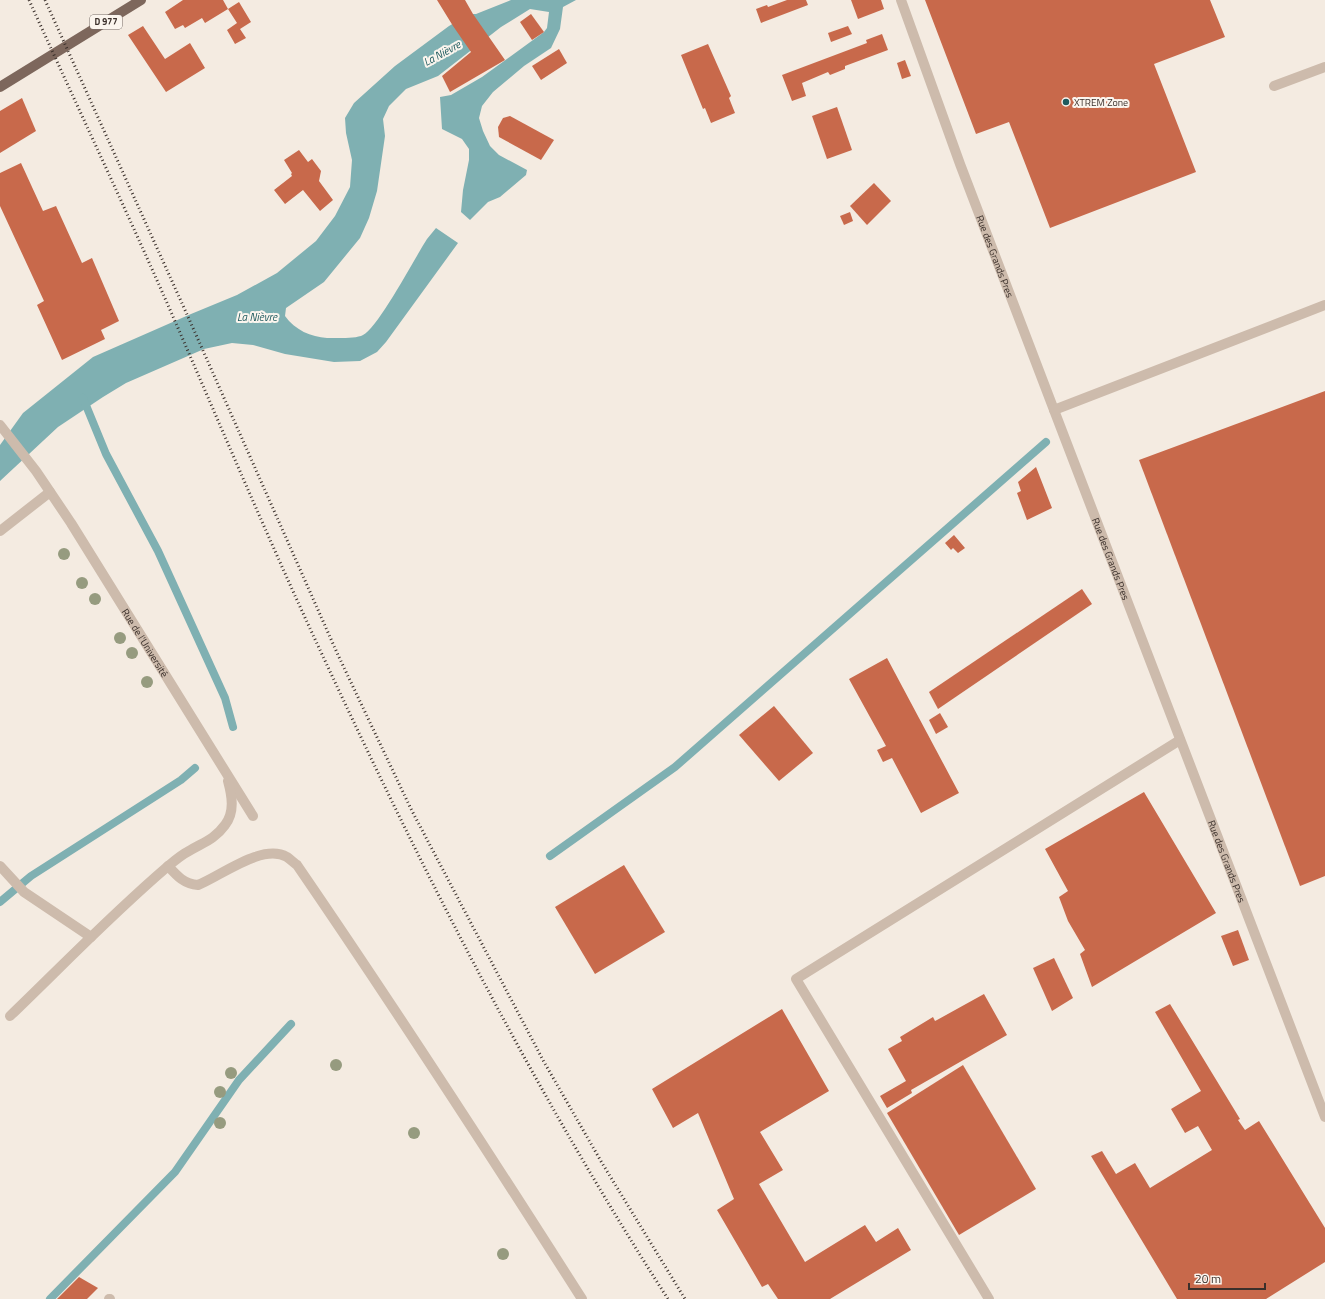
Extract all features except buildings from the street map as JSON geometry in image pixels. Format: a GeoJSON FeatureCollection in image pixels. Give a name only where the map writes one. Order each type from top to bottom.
{"type":"FeatureCollection","features":[{"type":"Feature","properties":{"kind":"main road","name":"D 977"},"geometry":{"type":"LineString","coordinates":[[0,87],[142,0]]}},
{"type":"Feature","properties":{"kind":"street","name":"Rue des Grands Pres"},"geometry":{"type":"LineString","coordinates":[[900,0],[960,164],[1180,740],[1321,1092],[1325,1117]]}},
{"type":"Feature","properties":{"kind":"street"},"geometry":{"type":"LineString","coordinates":[[1274,86],[1325,67]]}},
{"type":"Feature","properties":{"kind":"street"},"geometry":{"type":"LineString","coordinates":[[1054,410],[1325,305]]}},
{"type":"Feature","properties":{"kind":"street","name":"Rue de l'Université"},"geometry":{"type":"LineString","coordinates":[[0,425],[36,471],[71,523],[253,816]]}},
{"type":"Feature","properties":{"kind":"street"},"geometry":{"type":"LineString","coordinates":[[0,531],[50,492]]}},
{"type":"Feature","properties":{"kind":"street"},"geometry":{"type":"LineString","coordinates":[[989,1299],[796,979],[1180,740]]}},
{"type":"Feature","properties":{"kind":"street"},"geometry":{"type":"LineString","coordinates":[[10,1016],[124,905],[168,866],[188,852],[210,841],[226,824],[230,815],[233,801],[226,772]]}},
{"type":"Feature","properties":{"kind":"street"},"geometry":{"type":"LineString","coordinates":[[168,866],[183,881],[198,885],[248,859],[261,855],[275,854],[286,857],[297,865],[439,1077],[582,1299]]}},
{"type":"Feature","properties":{"kind":"street"},"geometry":{"type":"LineString","coordinates":[[0,866],[24,892],[91,937]]}},
{"type":"Feature","properties":{"kind":"water","name":"La Nièvre"},"geometry":{"type":"Polygon","coordinates":[[[511,0],[576,0],[563,7],[560,29],[551,48],[524,66],[493,92],[482,106],[479,118],[490,146],[499,155],[527,170],[526,175],[500,197],[488,202],[470,220],[461,212],[463,190],[469,160],[469,149],[462,139],[442,129],[440,97],[451,95],[482,77],[544,32],[547,28],[549,12],[530,9],[501,27],[438,76],[406,89],[389,106],[383,119],[385,136],[377,191],[369,218],[360,238],[324,282],[286,308],[285,316],[289,321],[298,329],[309,334],[327,338],[351,338],[363,335],[370,330],[387,306],[427,239],[436,228],[458,243],[386,342],[377,352],[360,361],[334,362],[285,354],[253,345],[232,343],[204,349],[126,383],[103,397],[58,427],[0,481],[0,445],[23,413],[93,357],[237,295],[277,273],[316,241],[335,216],[350,187],[352,160],[346,133],[345,118],[354,103],[395,66],[449,26],[469,14],[476,14],[511,0]]]}},
{"type":"Feature","properties":{"kind":"waterway"},"geometry":{"type":"LineString","coordinates":[[83,398],[106,454],[158,551],[225,698],[233,727]]}},
{"type":"Feature","properties":{"kind":"waterway"},"geometry":{"type":"LineString","coordinates":[[550,856],[675,767],[1046,442]]}},
{"type":"Feature","properties":{"kind":"waterway"},"geometry":{"type":"LineString","coordinates":[[0,902],[31,876],[181,780],[195,768]]}},
{"type":"Feature","properties":{"kind":"waterway"},"geometry":{"type":"LineString","coordinates":[[50,1299],[175,1172],[239,1080],[291,1024]]}},
{"type":"Feature","properties":{"kind":"railway"},"geometry":{"type":"LineString","coordinates":[[29,0],[154,273],[267,533],[365,746],[445,908],[530,1067],[620,1223],[668,1299]]}},
{"type":"Feature","properties":{"kind":"railway"},"geometry":{"type":"LineString","coordinates":[[45,0],[185,310],[338,655],[411,809],[544,1062],[602,1163],[685,1299]]}},
{"type":"Feature","properties":{"kind":"place","name":"XTREM Zone"},"geometry":{"type":"Point","coordinates":[1066,102]}}]}
